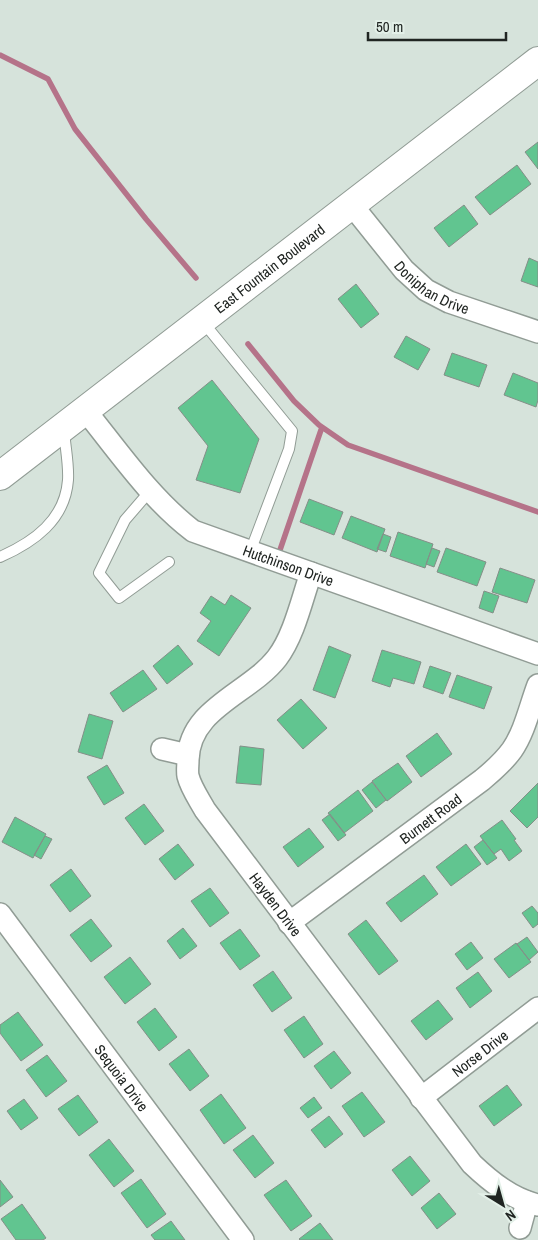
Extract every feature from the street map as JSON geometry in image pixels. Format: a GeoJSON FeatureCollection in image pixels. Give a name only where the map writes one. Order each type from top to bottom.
{"type":"FeatureCollection","features":[{"type":"Feature","properties":{"kind":"main road","name":"East Fountain Boulevard"},"geometry":{"type":"LineString","coordinates":[[0,476],[351,204],[538,62]]}},
{"type":"Feature","properties":{"kind":"street","name":"Doniphan Drive"},"geometry":{"type":"LineString","coordinates":[[351,204],[404,270],[426,290],[449,302],[538,332]]}},
{"type":"Feature","properties":{"kind":"street","name":"Hutchinson Drive"},"geometry":{"type":"LineString","coordinates":[[86,410],[150,491],[175,517],[193,532],[538,654]]}},
{"type":"Feature","properties":{"kind":"street","name":"Hayden Drive"},"geometry":{"type":"LineString","coordinates":[[311,573],[288,640],[277,658],[210,714],[198,727],[190,740],[187,774],[205,810],[472,1164],[504,1190],[532,1203]]}},
{"type":"Feature","properties":{"kind":"street","name":"Burnett Road"},"geometry":{"type":"LineString","coordinates":[[289,923],[482,780],[499,765],[513,749],[538,685]]}},
{"type":"Feature","properties":{"kind":"street"},"geometry":{"type":"LineString","coordinates":[[162,749],[188,755]]}},
{"type":"Feature","properties":{"kind":"street","name":"Sequoia Drive"},"geometry":{"type":"LineString","coordinates":[[0,914],[243,1240]]}},
{"type":"Feature","properties":{"kind":"street","name":"Norse Drive"},"geometry":{"type":"LineString","coordinates":[[421,1098],[538,1008]]}},
{"type":"Feature","properties":{"kind":"street"},"geometry":{"type":"LineString","coordinates":[[520,1228],[532,1203]]}},
{"type":"Feature","properties":{"kind":"lane"},"geometry":{"type":"LineString","coordinates":[[202,320],[292,431],[289,449],[250,552]]}},
{"type":"Feature","properties":{"kind":"lane"},"geometry":{"type":"LineString","coordinates":[[0,557],[38,535],[55,519],[66,495],[68,478],[64,426]]}},
{"type":"Feature","properties":{"kind":"lane"},"geometry":{"type":"LineString","coordinates":[[150,491],[125,520],[99,572],[119,598],[169,562]]}},
{"type":"Feature","properties":{"kind":"building"},"geometry":{"type":"Polygon","coordinates":[[[538,142],[538,169],[525,152],[538,142]]]}},
{"type":"Feature","properties":{"kind":"building"},"geometry":{"type":"Polygon","coordinates":[[[517,165],[531,184],[490,215],[475,197],[517,165]]]}},
{"type":"Feature","properties":{"kind":"building"},"geometry":{"type":"Polygon","coordinates":[[[464,205],[478,224],[449,247],[434,228],[464,205]]]}},
{"type":"Feature","properties":{"kind":"building"},"geometry":{"type":"Polygon","coordinates":[[[529,258],[538,262],[538,287],[521,281],[529,258]]]}},
{"type":"Feature","properties":{"kind":"building"},"geometry":{"type":"Polygon","coordinates":[[[356,284],[379,314],[361,328],[338,299],[356,284]]]}},
{"type":"Feature","properties":{"kind":"building"},"geometry":{"type":"Polygon","coordinates":[[[406,336],[430,349],[418,370],[394,357],[406,336]]]}},
{"type":"Feature","properties":{"kind":"building"},"geometry":{"type":"Polygon","coordinates":[[[452,353],[487,365],[479,387],[444,375],[452,353]]]}},
{"type":"Feature","properties":{"kind":"building"},"geometry":{"type":"Polygon","coordinates":[[[513,373],[538,383],[536,407],[504,395],[513,373]]]}},
{"type":"Feature","properties":{"kind":"building"},"geometry":{"type":"Polygon","coordinates":[[[212,380],[259,439],[240,493],[196,480],[208,446],[178,408],[212,380]]]}},
{"type":"Feature","properties":{"kind":"building"},"geometry":{"type":"Polygon","coordinates":[[[309,499],[343,512],[334,535],[300,522],[309,499]]]}},
{"type":"Feature","properties":{"kind":"building"},"geometry":{"type":"Polygon","coordinates":[[[351,516],[385,529],[377,552],[342,538],[351,516]]]}},
{"type":"Feature","properties":{"kind":"building"},"geometry":{"type":"Polygon","coordinates":[[[398,532],[433,544],[425,568],[390,556],[398,532]]]}},
{"type":"Feature","properties":{"kind":"building"},"geometry":{"type":"Polygon","coordinates":[[[383,534],[391,537],[386,552],[377,549],[383,534]]]}},
{"type":"Feature","properties":{"kind":"building"},"geometry":{"type":"Polygon","coordinates":[[[432,548],[440,551],[434,567],[426,564],[432,548]]]}},
{"type":"Feature","properties":{"kind":"building"},"geometry":{"type":"Polygon","coordinates":[[[446,548],[486,562],[477,586],[437,572],[446,548]]]}},
{"type":"Feature","properties":{"kind":"building"},"geometry":{"type":"Polygon","coordinates":[[[500,568],[535,580],[527,603],[492,592],[500,568]]]}},
{"type":"Feature","properties":{"kind":"building"},"geometry":{"type":"Polygon","coordinates":[[[484,591],[499,596],[493,613],[479,608],[484,591]]]}},
{"type":"Feature","properties":{"kind":"building"},"geometry":{"type":"Polygon","coordinates":[[[231,595],[251,608],[219,656],[197,641],[211,621],[200,613],[211,596],[225,605],[231,595]]]}},
{"type":"Feature","properties":{"kind":"building"},"geometry":{"type":"Polygon","coordinates":[[[178,645],[193,664],[167,684],[153,666],[178,645]]]}},
{"type":"Feature","properties":{"kind":"building"},"geometry":{"type":"Polygon","coordinates":[[[329,646],[351,655],[335,698],[313,690],[329,646]]]}},
{"type":"Feature","properties":{"kind":"building"},"geometry":{"type":"Polygon","coordinates":[[[382,650],[421,662],[414,684],[393,678],[390,687],[372,681],[382,650]]]}},
{"type":"Feature","properties":{"kind":"building"},"geometry":{"type":"Polygon","coordinates":[[[430,666],[451,673],[443,694],[423,687],[430,666]]]}},
{"type":"Feature","properties":{"kind":"building"},"geometry":{"type":"Polygon","coordinates":[[[143,670],[157,689],[123,712],[110,693],[143,670]]]}},
{"type":"Feature","properties":{"kind":"building"},"geometry":{"type":"Polygon","coordinates":[[[457,675],[492,687],[484,709],[449,697],[457,675]]]}},
{"type":"Feature","properties":{"kind":"building"},"geometry":{"type":"Polygon","coordinates":[[[301,699],[327,728],[303,749],[277,720],[301,699]]]}},
{"type":"Feature","properties":{"kind":"building"},"geometry":{"type":"Polygon","coordinates":[[[89,714],[113,721],[102,759],[78,752],[89,714]]]}},
{"type":"Feature","properties":{"kind":"building"},"geometry":{"type":"Polygon","coordinates":[[[437,733],[452,754],[421,777],[406,756],[437,733]]]}},
{"type":"Feature","properties":{"kind":"building"},"geometry":{"type":"Polygon","coordinates":[[[240,746],[264,749],[261,785],[236,783],[240,746]]]}},
{"type":"Feature","properties":{"kind":"building"},"geometry":{"type":"Polygon","coordinates":[[[398,763],[412,782],[387,801],[372,781],[398,763]]]}},
{"type":"Feature","properties":{"kind":"building"},"geometry":{"type":"Polygon","coordinates":[[[107,765],[124,793],[104,805],[87,777],[107,765]]]}},
{"type":"Feature","properties":{"kind":"building"},"geometry":{"type":"Polygon","coordinates":[[[372,782],[386,800],[376,808],[362,790],[372,782]]]}},
{"type":"Feature","properties":{"kind":"building"},"geometry":{"type":"Polygon","coordinates":[[[538,783],[538,817],[527,828],[510,811],[538,783]]]}},
{"type":"Feature","properties":{"kind":"building"},"geometry":{"type":"Polygon","coordinates":[[[358,790],[373,811],[344,833],[328,813],[358,790]]]}},
{"type":"Feature","properties":{"kind":"building"},"geometry":{"type":"Polygon","coordinates":[[[144,804],[164,831],[145,845],[125,818],[144,804]]]}},
{"type":"Feature","properties":{"kind":"building"},"geometry":{"type":"Polygon","coordinates":[[[330,814],[346,835],[338,841],[322,820],[330,814]]]}},
{"type":"Feature","properties":{"kind":"building"},"geometry":{"type":"Polygon","coordinates":[[[15,817],[46,834],[33,858],[2,842],[15,817]]]}},
{"type":"Feature","properties":{"kind":"building"},"geometry":{"type":"Polygon","coordinates":[[[502,820],[522,851],[509,861],[501,849],[494,854],[480,836],[502,820]]]}},
{"type":"Feature","properties":{"kind":"building"},"geometry":{"type":"Polygon","coordinates":[[[309,828],[324,847],[298,867],[283,847],[309,828]]]}},
{"type":"Feature","properties":{"kind":"building"},"geometry":{"type":"Polygon","coordinates":[[[45,836],[52,839],[41,859],[34,855],[45,836]]]}},
{"type":"Feature","properties":{"kind":"building"},"geometry":{"type":"Polygon","coordinates":[[[483,840],[497,858],[487,865],[474,847],[483,840]]]}},
{"type":"Feature","properties":{"kind":"building"},"geometry":{"type":"Polygon","coordinates":[[[178,844],[194,865],[175,880],[159,859],[178,844]]]}},
{"type":"Feature","properties":{"kind":"building"},"geometry":{"type":"Polygon","coordinates":[[[466,844],[481,864],[451,886],[436,867],[466,844]]]}},
{"type":"Feature","properties":{"kind":"building"},"geometry":{"type":"Polygon","coordinates":[[[71,869],[91,896],[70,912],[50,885],[71,869]]]}},
{"type":"Feature","properties":{"kind":"building"},"geometry":{"type":"Polygon","coordinates":[[[424,875],[438,894],[401,922],[386,903],[424,875]]]}},
{"type":"Feature","properties":{"kind":"building"},"geometry":{"type":"Polygon","coordinates":[[[210,888],[229,913],[210,927],[191,901],[210,888]]]}},
{"type":"Feature","properties":{"kind":"building"},"geometry":{"type":"Polygon","coordinates":[[[532,906],[538,913],[538,924],[533,928],[522,913],[532,906]]]}},
{"type":"Feature","properties":{"kind":"building"},"geometry":{"type":"Polygon","coordinates":[[[91,919],[112,946],[91,962],[70,935],[91,919]]]}},
{"type":"Feature","properties":{"kind":"building"},"geometry":{"type":"Polygon","coordinates":[[[366,920],[398,961],[379,975],[348,934],[366,920]]]}},
{"type":"Feature","properties":{"kind":"building"},"geometry":{"type":"Polygon","coordinates":[[[183,928],[197,946],[180,959],[167,941],[183,928]]]}},
{"type":"Feature","properties":{"kind":"building"},"geometry":{"type":"Polygon","coordinates":[[[240,929],[260,956],[240,970],[220,943],[240,929]]]}},
{"type":"Feature","properties":{"kind":"building"},"geometry":{"type":"Polygon","coordinates":[[[527,937],[538,952],[529,960],[517,944],[527,937]]]}},
{"type":"Feature","properties":{"kind":"building"},"geometry":{"type":"Polygon","coordinates":[[[471,942],[483,958],[467,970],[455,954],[471,942]]]}},
{"type":"Feature","properties":{"kind":"building"},"geometry":{"type":"Polygon","coordinates":[[[516,943],[531,962],[509,978],[494,959],[516,943]]]}},
{"type":"Feature","properties":{"kind":"building"},"geometry":{"type":"Polygon","coordinates":[[[130,957],[151,984],[125,1004],[104,977],[130,957]]]}},
{"type":"Feature","properties":{"kind":"building"},"geometry":{"type":"Polygon","coordinates":[[[273,971],[292,998],[272,1012],[253,985],[273,971]]]}},
{"type":"Feature","properties":{"kind":"building"},"geometry":{"type":"Polygon","coordinates":[[[478,972],[492,991],[470,1008],[456,988],[478,972]]]}},
{"type":"Feature","properties":{"kind":"building"},"geometry":{"type":"Polygon","coordinates":[[[438,1000],[453,1019],[426,1040],[411,1021],[438,1000]]]}},
{"type":"Feature","properties":{"kind":"building"},"geometry":{"type":"Polygon","coordinates":[[[155,1008],[177,1037],[159,1051],[137,1022],[155,1008]]]}},
{"type":"Feature","properties":{"kind":"building"},"geometry":{"type":"Polygon","coordinates":[[[18,1012],[43,1045],[21,1061],[0,1033],[0,1025],[18,1012]]]}},
{"type":"Feature","properties":{"kind":"building"},"geometry":{"type":"Polygon","coordinates":[[[304,1016],[323,1044],[304,1058],[284,1030],[304,1016]]]}},
{"type":"Feature","properties":{"kind":"building"},"geometry":{"type":"Polygon","coordinates":[[[189,1049],[209,1076],[190,1091],[169,1064],[189,1049]]]}},
{"type":"Feature","properties":{"kind":"building"},"geometry":{"type":"Polygon","coordinates":[[[334,1051],[351,1073],[331,1089],[314,1066],[334,1051]]]}},
{"type":"Feature","properties":{"kind":"building"},"geometry":{"type":"Polygon","coordinates":[[[47,1055],[67,1081],[46,1097],[26,1070],[47,1055]]]}},
{"type":"Feature","properties":{"kind":"building"},"geometry":{"type":"Polygon","coordinates":[[[507,1085],[522,1105],[494,1126],[479,1106],[507,1085]]]}},
{"type":"Feature","properties":{"kind":"building"},"geometry":{"type":"Polygon","coordinates":[[[362,1092],[385,1122],[364,1137],[342,1106],[362,1092]]]}},
{"type":"Feature","properties":{"kind":"building"},"geometry":{"type":"Polygon","coordinates":[[[221,1094],[246,1128],[224,1144],[200,1110],[221,1094]]]}},
{"type":"Feature","properties":{"kind":"building"},"geometry":{"type":"Polygon","coordinates":[[[78,1095],[98,1122],[79,1136],[58,1109],[78,1095]]]}},
{"type":"Feature","properties":{"kind":"building"},"geometry":{"type":"Polygon","coordinates":[[[314,1097],[322,1108],[308,1118],[300,1108],[314,1097]]]}},
{"type":"Feature","properties":{"kind":"building"},"geometry":{"type":"Polygon","coordinates":[[[24,1099],[38,1118],[21,1130],[7,1111],[24,1099]]]}},
{"type":"Feature","properties":{"kind":"building"},"geometry":{"type":"Polygon","coordinates":[[[329,1116],[343,1134],[325,1148],[311,1130],[329,1116]]]}},
{"type":"Feature","properties":{"kind":"building"},"geometry":{"type":"Polygon","coordinates":[[[253,1135],[274,1163],[255,1178],[233,1150],[253,1135]]]}},
{"type":"Feature","properties":{"kind":"building"},"geometry":{"type":"Polygon","coordinates":[[[109,1139],[134,1171],[114,1187],[89,1155],[109,1139]]]}},
{"type":"Feature","properties":{"kind":"building"},"geometry":{"type":"Polygon","coordinates":[[[410,1156],[430,1181],[412,1196],[392,1170],[410,1156]]]}},
{"type":"Feature","properties":{"kind":"building"},"geometry":{"type":"Polygon","coordinates":[[[141,1179],[166,1214],[147,1228],[121,1193],[141,1179]]]}},
{"type":"Feature","properties":{"kind":"building"},"geometry":{"type":"Polygon","coordinates":[[[0,1180],[13,1197],[0,1207],[0,1180]]]}},
{"type":"Feature","properties":{"kind":"building"},"geometry":{"type":"Polygon","coordinates":[[[286,1180],[312,1216],[291,1231],[264,1195],[286,1180]]]}},
{"type":"Feature","properties":{"kind":"building"},"geometry":{"type":"Polygon","coordinates":[[[439,1193],[456,1214],[437,1229],[421,1208],[439,1193]]]}},
{"type":"Feature","properties":{"kind":"building"},"geometry":{"type":"Polygon","coordinates":[[[22,1204],[46,1238],[43,1240],[16,1240],[1,1219],[22,1204]]]}},
{"type":"Feature","properties":{"kind":"building"},"geometry":{"type":"Polygon","coordinates":[[[171,1221],[185,1240],[155,1240],[151,1235],[171,1221]]]}},
{"type":"Feature","properties":{"kind":"building"},"geometry":{"type":"Polygon","coordinates":[[[320,1223],[333,1240],[299,1239],[320,1223]]]}},
{"type":"Feature","properties":{"kind":"waterway"},"geometry":{"type":"LineString","coordinates":[[0,55],[48,79],[75,129],[146,219],[196,278]]}},
{"type":"Feature","properties":{"kind":"waterway"},"geometry":{"type":"LineString","coordinates":[[248,344],[294,401],[319,425],[348,445],[538,512]]}},
{"type":"Feature","properties":{"kind":"waterway"},"geometry":{"type":"LineString","coordinates":[[280,550],[322,427]]}}]}
